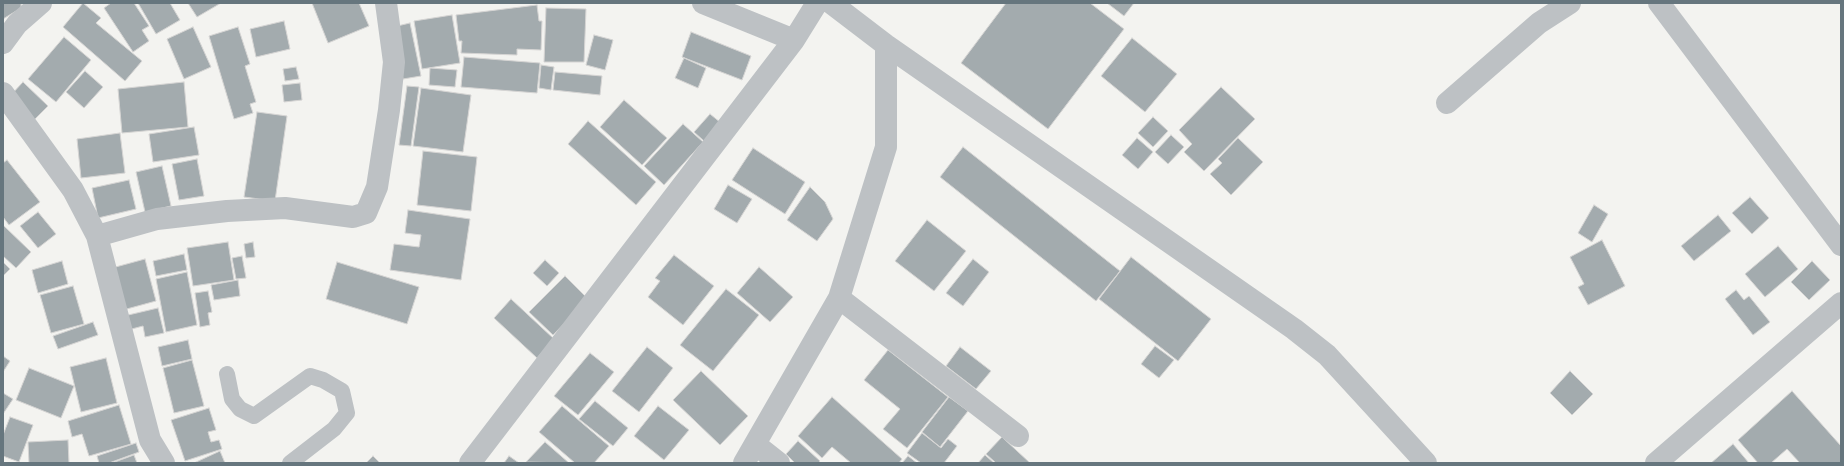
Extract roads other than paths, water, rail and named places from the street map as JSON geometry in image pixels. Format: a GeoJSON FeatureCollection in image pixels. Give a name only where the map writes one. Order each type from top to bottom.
{"type":"FeatureCollection","features":[{"type":"Feature","properties":{"kind":"street"},"geometry":{"type":"LineString","coordinates":[[3,43],[17,24],[41,3]]}},
{"type":"Feature","properties":{"kind":"street"},"geometry":{"type":"LineString","coordinates":[[97,236],[158,219],[227,211],[285,208],[353,217],[366,213],[377,187],[389,110],[394,62],[386,3]]}},
{"type":"Feature","properties":{"kind":"street"},"geometry":{"type":"LineString","coordinates":[[703,3],[794,40]]}},
{"type":"Feature","properties":{"kind":"street"},"geometry":{"type":"LineString","coordinates":[[470,463],[794,40],[817,3]]}},
{"type":"Feature","properties":{"kind":"street"},"geometry":{"type":"LineString","coordinates":[[831,3],[886,45],[1294,329],[1327,355],[1426,463]]}},
{"type":"Feature","properties":{"kind":"street"},"geometry":{"type":"LineString","coordinates":[[1448,102],[1539,23],[1570,3]]}},
{"type":"Feature","properties":{"kind":"street"},"geometry":{"type":"LineString","coordinates":[[1659,3],[1841,245]]}},
{"type":"Feature","properties":{"kind":"street"},"geometry":{"type":"LineString","coordinates":[[744,463],[839,298],[886,146],[886,45]]}},
{"type":"Feature","properties":{"kind":"street"},"geometry":{"type":"LineString","coordinates":[[3,93],[73,190],[97,236],[150,440],[164,463]]}},
{"type":"Feature","properties":{"kind":"street"},"geometry":{"type":"LineString","coordinates":[[839,298],[1018,436]]}},
{"type":"Feature","properties":{"kind":"street"},"geometry":{"type":"LineString","coordinates":[[1656,463],[1841,303]]}},
{"type":"Feature","properties":{"kind":"street"},"geometry":{"type":"LineString","coordinates":[[755,444],[779,463]]}},
{"type":"Feature","properties":{"kind":"lane"},"geometry":{"type":"LineString","coordinates":[[227,374],[232,399],[240,409],[254,416],[310,376],[323,380],[342,391],[347,414],[334,430],[290,463]]}}]}
